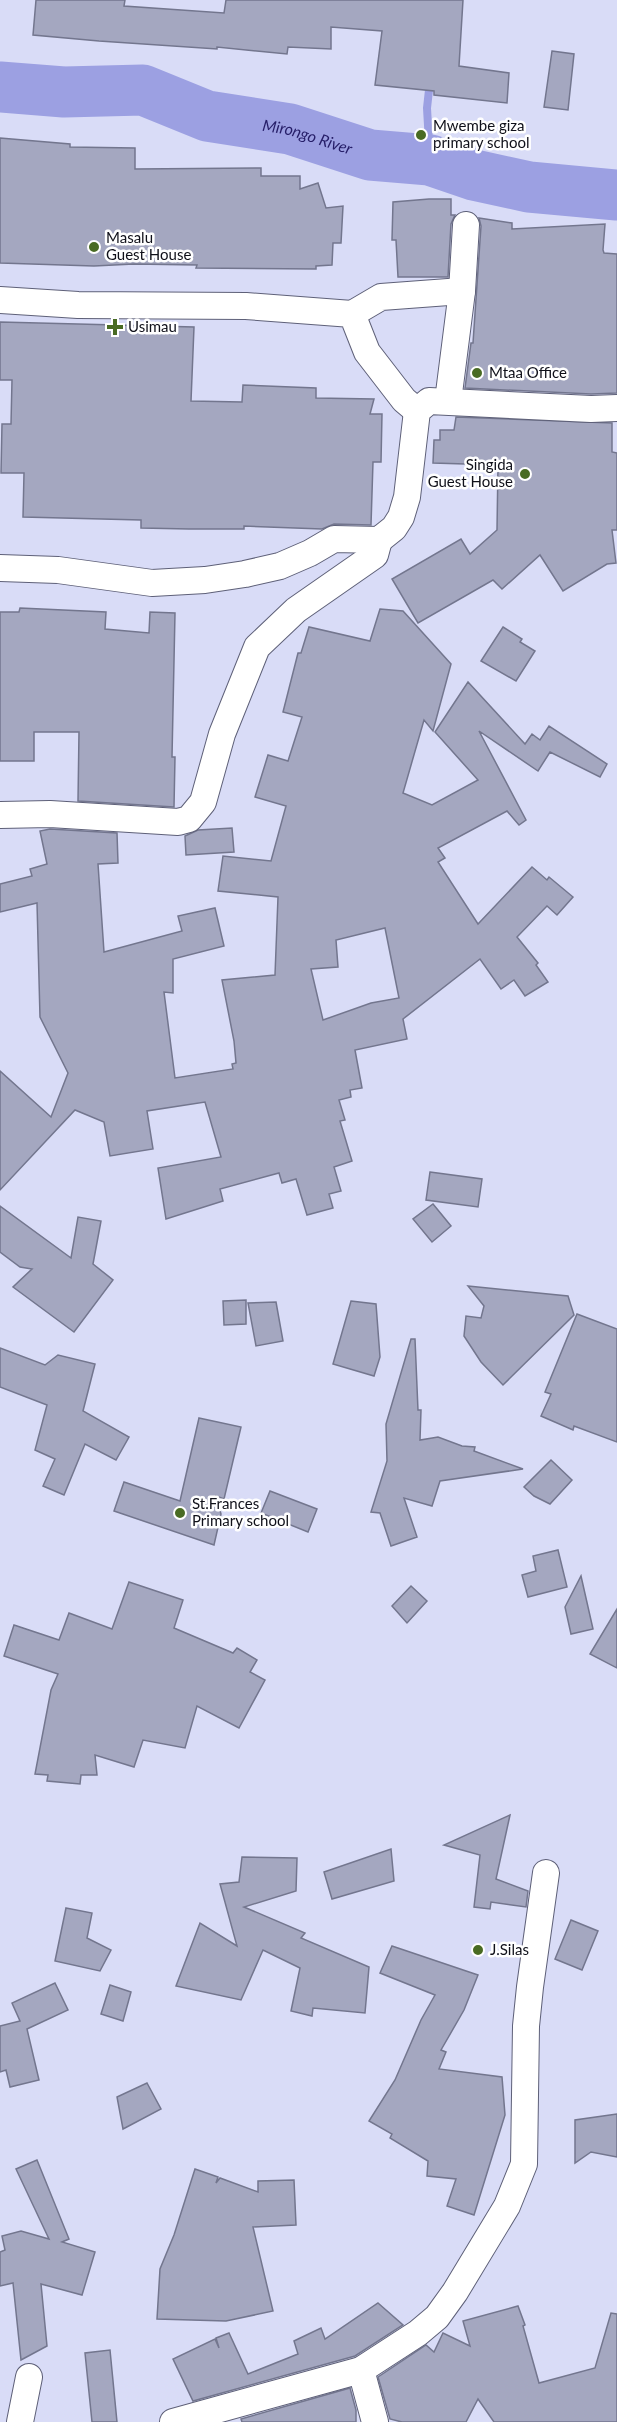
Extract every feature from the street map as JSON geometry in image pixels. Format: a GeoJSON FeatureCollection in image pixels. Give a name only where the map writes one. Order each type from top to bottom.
{"type":"FeatureCollection","features":[{"type":"Feature","properties":{"kind":"street"},"geometry":{"type":"LineString","coordinates":[[448,401],[462,291],[466,225]]}},
{"type":"Feature","properties":{"kind":"street"},"geometry":{"type":"LineString","coordinates":[[0,300],[78,305],[246,306],[351,314],[381,297],[462,291]]}},
{"type":"Feature","properties":{"kind":"street"},"geometry":{"type":"LineString","coordinates":[[351,314],[367,352],[404,400],[417,411]]}},
{"type":"Feature","properties":{"kind":"street"},"geometry":{"type":"LineString","coordinates":[[0,814],[50,814],[178,822],[189,819],[203,802],[222,734],[257,647],[296,610],[375,555],[379,540],[394,528],[401,517],[407,497],[417,411],[429,401],[591,409],[617,408]]}},
{"type":"Feature","properties":{"kind":"street"},"geometry":{"type":"LineString","coordinates":[[0,568],[58,570],[152,583],[205,580],[280,566],[334,539],[379,540]]}},
{"type":"Feature","properties":{"kind":"street"},"geometry":{"type":"LineString","coordinates":[[173,2422],[361,2370],[418,2333],[436,2317],[455,2292],[507,2206],[520,2178],[525,2150],[526,2026],[546,1873]]}},
{"type":"Feature","properties":{"kind":"street"},"geometry":{"type":"LineString","coordinates":[[361,2370],[375,2422]]}},
{"type":"Feature","properties":{"kind":"street"},"geometry":{"type":"LineString","coordinates":[[20,2422],[29,2378]]}},
{"type":"Feature","properties":{"kind":"building"},"geometry":{"type":"Polygon","coordinates":[[[36,0],[125,0],[124,6],[224,13],[226,0],[463,0],[459,66],[509,73],[507,103],[434,95],[434,91],[375,85],[382,31],[331,27],[331,49],[288,47],[287,54],[217,47],[217,49],[99,41],[33,35],[36,0]]]}},
{"type":"Feature","properties":{"kind":"building"},"geometry":{"type":"Polygon","coordinates":[[[552,51],[574,54],[568,110],[544,107],[552,51]]]}},
{"type":"Feature","properties":{"kind":"building"},"geometry":{"type":"Polygon","coordinates":[[[0,138],[70,144],[70,147],[135,148],[135,169],[261,168],[261,176],[300,176],[300,189],[318,183],[326,208],[343,206],[341,243],[333,243],[332,265],[316,266],[316,269],[0,263],[0,138]]]}},
{"type":"Feature","properties":{"kind":"building"},"geometry":{"type":"Polygon","coordinates":[[[451,199],[451,215],[455,215],[451,224],[448,277],[398,277],[396,240],[392,240],[393,202],[451,199]]]}},
{"type":"Feature","properties":{"kind":"building"},"geometry":{"type":"Polygon","coordinates":[[[479,218],[512,223],[512,229],[605,224],[604,253],[617,254],[617,393],[591,394],[465,388],[471,343],[473,343],[481,226],[479,218]]]}},
{"type":"Feature","properties":{"kind":"building"},"geometry":{"type":"Polygon","coordinates":[[[0,322],[194,327],[191,401],[242,402],[243,385],[316,388],[316,398],[374,399],[370,414],[382,414],[381,462],[373,462],[371,525],[334,524],[322,529],[244,526],[244,529],[141,528],[141,520],[23,517],[24,473],[1,473],[2,424],[11,424],[12,380],[0,380],[0,322]]]}},
{"type":"Feature","properties":{"kind":"building"},"geometry":{"type":"Polygon","coordinates":[[[456,417],[612,423],[612,452],[617,453],[617,530],[612,530],[616,563],[607,564],[563,591],[540,555],[502,589],[493,580],[418,623],[392,579],[461,539],[470,554],[497,530],[498,465],[433,463],[434,440],[440,440],[440,430],[454,430],[456,417]]]}},
{"type":"Feature","properties":{"kind":"building"},"geometry":{"type":"Polygon","coordinates":[[[20,608],[106,612],[105,629],[149,633],[150,612],[175,613],[172,757],[175,757],[174,807],[78,801],[79,732],[34,732],[34,761],[0,761],[0,612],[19,612],[20,608]]]}},
{"type":"Feature","properties":{"kind":"building"},"geometry":{"type":"Polygon","coordinates":[[[380,609],[403,611],[451,664],[433,731],[424,720],[403,793],[432,805],[478,780],[435,732],[468,682],[525,744],[532,734],[540,740],[549,726],[607,764],[600,777],[550,752],[538,771],[479,731],[526,820],[519,825],[507,811],[438,848],[445,858],[438,862],[478,924],[532,867],[547,880],[549,877],[573,897],[557,915],[547,906],[517,937],[538,963],[536,965],[548,982],[525,996],[514,980],[501,989],[480,959],[403,1019],[407,1039],[355,1050],[362,1088],[350,1090],[351,1097],[339,1100],[345,1120],[340,1121],[352,1161],[334,1167],[341,1191],[329,1194],[333,1208],[307,1215],[296,1179],[282,1183],[279,1173],[220,1189],[223,1201],[166,1219],[158,1168],[221,1157],[205,1102],[147,1111],[153,1149],[110,1156],[104,1122],[75,1110],[0,1190],[0,1071],[51,1117],[68,1073],[40,1017],[37,903],[0,912],[0,884],[32,876],[30,869],[47,864],[40,831],[50,829],[117,833],[118,863],[98,864],[104,952],[182,931],[178,916],[215,908],[224,946],[173,959],[173,993],[164,992],[175,1078],[233,1069],[232,1064],[236,1063],[234,1041],[222,980],[275,975],[278,897],[218,891],[223,856],[271,861],[286,806],[255,797],[268,755],[288,761],[302,717],[283,712],[298,653],[301,653],[309,627],[370,641],[380,609]],[[385,928],[336,940],[338,967],[311,969],[323,1020],[371,1003],[399,998],[385,928]]]}},
{"type":"Feature","properties":{"kind":"building"},"geometry":{"type":"Polygon","coordinates":[[[503,627],[535,651],[516,681],[481,661],[503,627]]]}},
{"type":"Feature","properties":{"kind":"building"},"geometry":{"type":"Polygon","coordinates":[[[232,828],[234,852],[186,855],[185,836],[198,830],[232,828]]]}},
{"type":"Feature","properties":{"kind":"building"},"geometry":{"type":"Polygon","coordinates":[[[430,1172],[482,1179],[478,1207],[426,1200],[430,1172]]]}},
{"type":"Feature","properties":{"kind":"building"},"geometry":{"type":"Polygon","coordinates":[[[433,1204],[451,1226],[432,1242],[413,1219],[433,1204]]]}},
{"type":"Feature","properties":{"kind":"building"},"geometry":{"type":"Polygon","coordinates":[[[0,1206],[71,1258],[78,1217],[101,1221],[93,1264],[113,1280],[74,1332],[13,1287],[32,1269],[20,1267],[0,1252],[0,1206]]]}},
{"type":"Feature","properties":{"kind":"building"},"geometry":{"type":"Polygon","coordinates":[[[468,1286],[568,1296],[574,1315],[503,1385],[481,1362],[464,1336],[466,1316],[481,1318],[484,1306],[468,1286]]]}},
{"type":"Feature","properties":{"kind":"building"},"geometry":{"type":"Polygon","coordinates":[[[246,1300],[246,1324],[224,1325],[223,1301],[246,1300]]]}},
{"type":"Feature","properties":{"kind":"building"},"geometry":{"type":"Polygon","coordinates":[[[351,1301],[376,1304],[380,1357],[374,1376],[333,1364],[351,1301]]]}},
{"type":"Feature","properties":{"kind":"building"},"geometry":{"type":"Polygon","coordinates":[[[276,1302],[283,1341],[256,1346],[248,1303],[276,1302]]]}},
{"type":"Feature","properties":{"kind":"building"},"geometry":{"type":"Polygon","coordinates":[[[577,1314],[617,1329],[617,1442],[574,1426],[573,1430],[541,1416],[551,1394],[545,1392],[577,1314]]]}},
{"type":"Feature","properties":{"kind":"building"},"geometry":{"type":"Polygon","coordinates":[[[411,1339],[415,1339],[418,1410],[421,1410],[420,1440],[438,1437],[462,1446],[475,1447],[474,1451],[523,1469],[440,1481],[432,1506],[404,1498],[417,1537],[391,1546],[380,1513],[371,1512],[387,1461],[386,1424],[411,1339]]]}},
{"type":"Feature","properties":{"kind":"building"},"geometry":{"type":"Polygon","coordinates":[[[0,1348],[45,1365],[58,1355],[95,1364],[83,1411],[129,1437],[116,1460],[85,1444],[64,1495],[43,1486],[55,1459],[35,1450],[47,1405],[0,1387],[0,1348]]]}},
{"type":"Feature","properties":{"kind":"building"},"geometry":{"type":"Polygon","coordinates":[[[199,1418],[241,1427],[224,1499],[216,1496],[221,1514],[214,1545],[114,1511],[124,1482],[180,1501],[199,1418]]]}},
{"type":"Feature","properties":{"kind":"building"},"geometry":{"type":"Polygon","coordinates":[[[551,1460],[572,1480],[550,1504],[534,1496],[524,1487],[551,1460]]]}},
{"type":"Feature","properties":{"kind":"building"},"geometry":{"type":"Polygon","coordinates":[[[270,1491],[317,1509],[308,1532],[261,1513],[270,1491]]]}},
{"type":"Feature","properties":{"kind":"building"},"geometry":{"type":"Polygon","coordinates":[[[558,1550],[567,1587],[528,1597],[522,1575],[536,1571],[533,1556],[558,1550]]]}},
{"type":"Feature","properties":{"kind":"building"},"geometry":{"type":"Polygon","coordinates":[[[581,1576],[593,1629],[571,1634],[565,1607],[581,1576]]]}},
{"type":"Feature","properties":{"kind":"building"},"geometry":{"type":"Polygon","coordinates":[[[129,1582],[183,1600],[174,1628],[233,1653],[237,1648],[257,1660],[250,1672],[265,1680],[239,1728],[197,1706],[185,1748],[143,1740],[134,1767],[95,1755],[97,1775],[81,1775],[80,1784],[47,1781],[48,1775],[35,1774],[51,1690],[58,1674],[4,1656],[14,1625],[59,1640],[69,1613],[112,1629],[129,1582]]]}},
{"type":"Feature","properties":{"kind":"building"},"geometry":{"type":"Polygon","coordinates":[[[411,1586],[427,1601],[407,1623],[392,1606],[411,1586]]]}},
{"type":"Feature","properties":{"kind":"building"},"geometry":{"type":"Polygon","coordinates":[[[617,1609],[617,1668],[590,1654],[617,1609]]]}},
{"type":"Feature","properties":{"kind":"building"},"geometry":{"type":"Polygon","coordinates":[[[510,1815],[496,1879],[528,1891],[526,1907],[491,1902],[490,1909],[474,1907],[480,1855],[444,1845],[510,1815]]]}},
{"type":"Feature","properties":{"kind":"building"},"geometry":{"type":"Polygon","coordinates":[[[391,1849],[394,1881],[332,1899],[324,1872],[391,1849]]]}},
{"type":"Feature","properties":{"kind":"building"},"geometry":{"type":"Polygon","coordinates":[[[242,1857],[297,1858],[296,1891],[244,1907],[305,1933],[301,1938],[369,1967],[365,2013],[313,2008],[312,2016],[291,2011],[300,1968],[263,1950],[241,2000],[176,1986],[200,1923],[237,1946],[220,1884],[239,1882],[242,1857]]]}},
{"type":"Feature","properties":{"kind":"building"},"geometry":{"type":"Polygon","coordinates":[[[66,1908],[92,1913],[87,1938],[111,1950],[100,1971],[55,1961],[66,1908]]]}},
{"type":"Feature","properties":{"kind":"building"},"geometry":{"type":"Polygon","coordinates":[[[571,1920],[598,1931],[582,1970],[555,1959],[571,1920]]]}},
{"type":"Feature","properties":{"kind":"building"},"geometry":{"type":"Polygon","coordinates":[[[392,1946],[478,1975],[464,2010],[441,2050],[446,2052],[439,2069],[502,2077],[505,2115],[474,2215],[447,2206],[456,2179],[427,2176],[428,2161],[390,2138],[392,2134],[369,2121],[395,2080],[421,2020],[435,1995],[380,1973],[392,1946]]]}},
{"type":"Feature","properties":{"kind":"building"},"geometry":{"type":"Polygon","coordinates":[[[55,1983],[68,2010],[27,2029],[39,2080],[10,2087],[6,2070],[0,2072],[0,2026],[20,2021],[12,2003],[55,1983]]]}},
{"type":"Feature","properties":{"kind":"building"},"geometry":{"type":"Polygon","coordinates":[[[110,1985],[131,1992],[123,2021],[101,2014],[110,1985]]]}},
{"type":"Feature","properties":{"kind":"building"},"geometry":{"type":"Polygon","coordinates":[[[147,2083],[161,2109],[123,2129],[117,2097],[147,2083]]]}},
{"type":"Feature","properties":{"kind":"building"},"geometry":{"type":"Polygon","coordinates":[[[617,2114],[617,2157],[591,2152],[575,2163],[575,2120],[617,2114]]]}},
{"type":"Feature","properties":{"kind":"building"},"geometry":{"type":"Polygon","coordinates":[[[37,2160],[69,2239],[62,2242],[95,2252],[82,2295],[41,2284],[47,2346],[21,2360],[13,2283],[0,2286],[0,2252],[5,2250],[2,2236],[21,2231],[49,2239],[16,2169],[37,2160]]]}},
{"type":"Feature","properties":{"kind":"building"},"geometry":{"type":"Polygon","coordinates":[[[195,2169],[218,2177],[216,2183],[220,2178],[258,2192],[258,2181],[294,2180],[296,2225],[253,2227],[273,2311],[226,2321],[157,2319],[160,2269],[174,2235],[195,2169]]]}},
{"type":"Feature","properties":{"kind":"building"},"geometry":{"type":"Polygon","coordinates":[[[378,2303],[403,2325],[355,2356],[193,2401],[173,2359],[215,2339],[219,2348],[216,2338],[229,2333],[248,2374],[298,2354],[294,2341],[321,2328],[325,2339],[378,2303]]]}},
{"type":"Feature","properties":{"kind":"building"},"geometry":{"type":"Polygon","coordinates":[[[518,2306],[539,2383],[595,2368],[611,2313],[617,2314],[617,2422],[494,2422],[478,2399],[466,2422],[402,2422],[390,2419],[378,2377],[426,2345],[434,2352],[443,2333],[470,2346],[463,2321],[518,2306]]]}},
{"type":"Feature","properties":{"kind":"building"},"geometry":{"type":"Polygon","coordinates":[[[110,2350],[117,2422],[92,2422],[85,2353],[110,2350]]]}},
{"type":"Feature","properties":{"kind":"building"},"geometry":{"type":"Polygon","coordinates":[[[350,2388],[356,2410],[356,2422],[242,2422],[241,2419],[350,2388]]]}},
{"type":"Feature","properties":{"kind":"waterway"},"geometry":{"type":"LineString","coordinates":[[430,81],[427,108],[430,160]]}},
{"type":"Feature","properties":{"kind":"waterway","name":"Mirongo River"},"geometry":{"type":"LineString","coordinates":[[0,87],[64,92],[143,90],[207,116],[290,129],[370,155],[430,160],[474,175],[529,187],[617,195]]}},
{"type":"Feature","properties":{"kind":"place","name":"Mwembe giza primary school"},"geometry":{"type":"Point","coordinates":[421,135]}},
{"type":"Feature","properties":{"kind":"place","name":"Masalu Guest House"},"geometry":{"type":"Point","coordinates":[94,247]}},
{"type":"Feature","properties":{"kind":"place","name":"Usimau"},"geometry":{"type":"Point","coordinates":[115,327]}},
{"type":"Feature","properties":{"kind":"place","name":"Mtaa Office"},"geometry":{"type":"Point","coordinates":[477,373]}},
{"type":"Feature","properties":{"kind":"place","name":"Singida Guest House"},"geometry":{"type":"Point","coordinates":[525,474]}},
{"type":"Feature","properties":{"kind":"place","name":"St.Frances Primary school"},"geometry":{"type":"Point","coordinates":[180,1513]}},
{"type":"Feature","properties":{"kind":"place","name":"J.Silas"},"geometry":{"type":"Point","coordinates":[478,1950]}}]}
